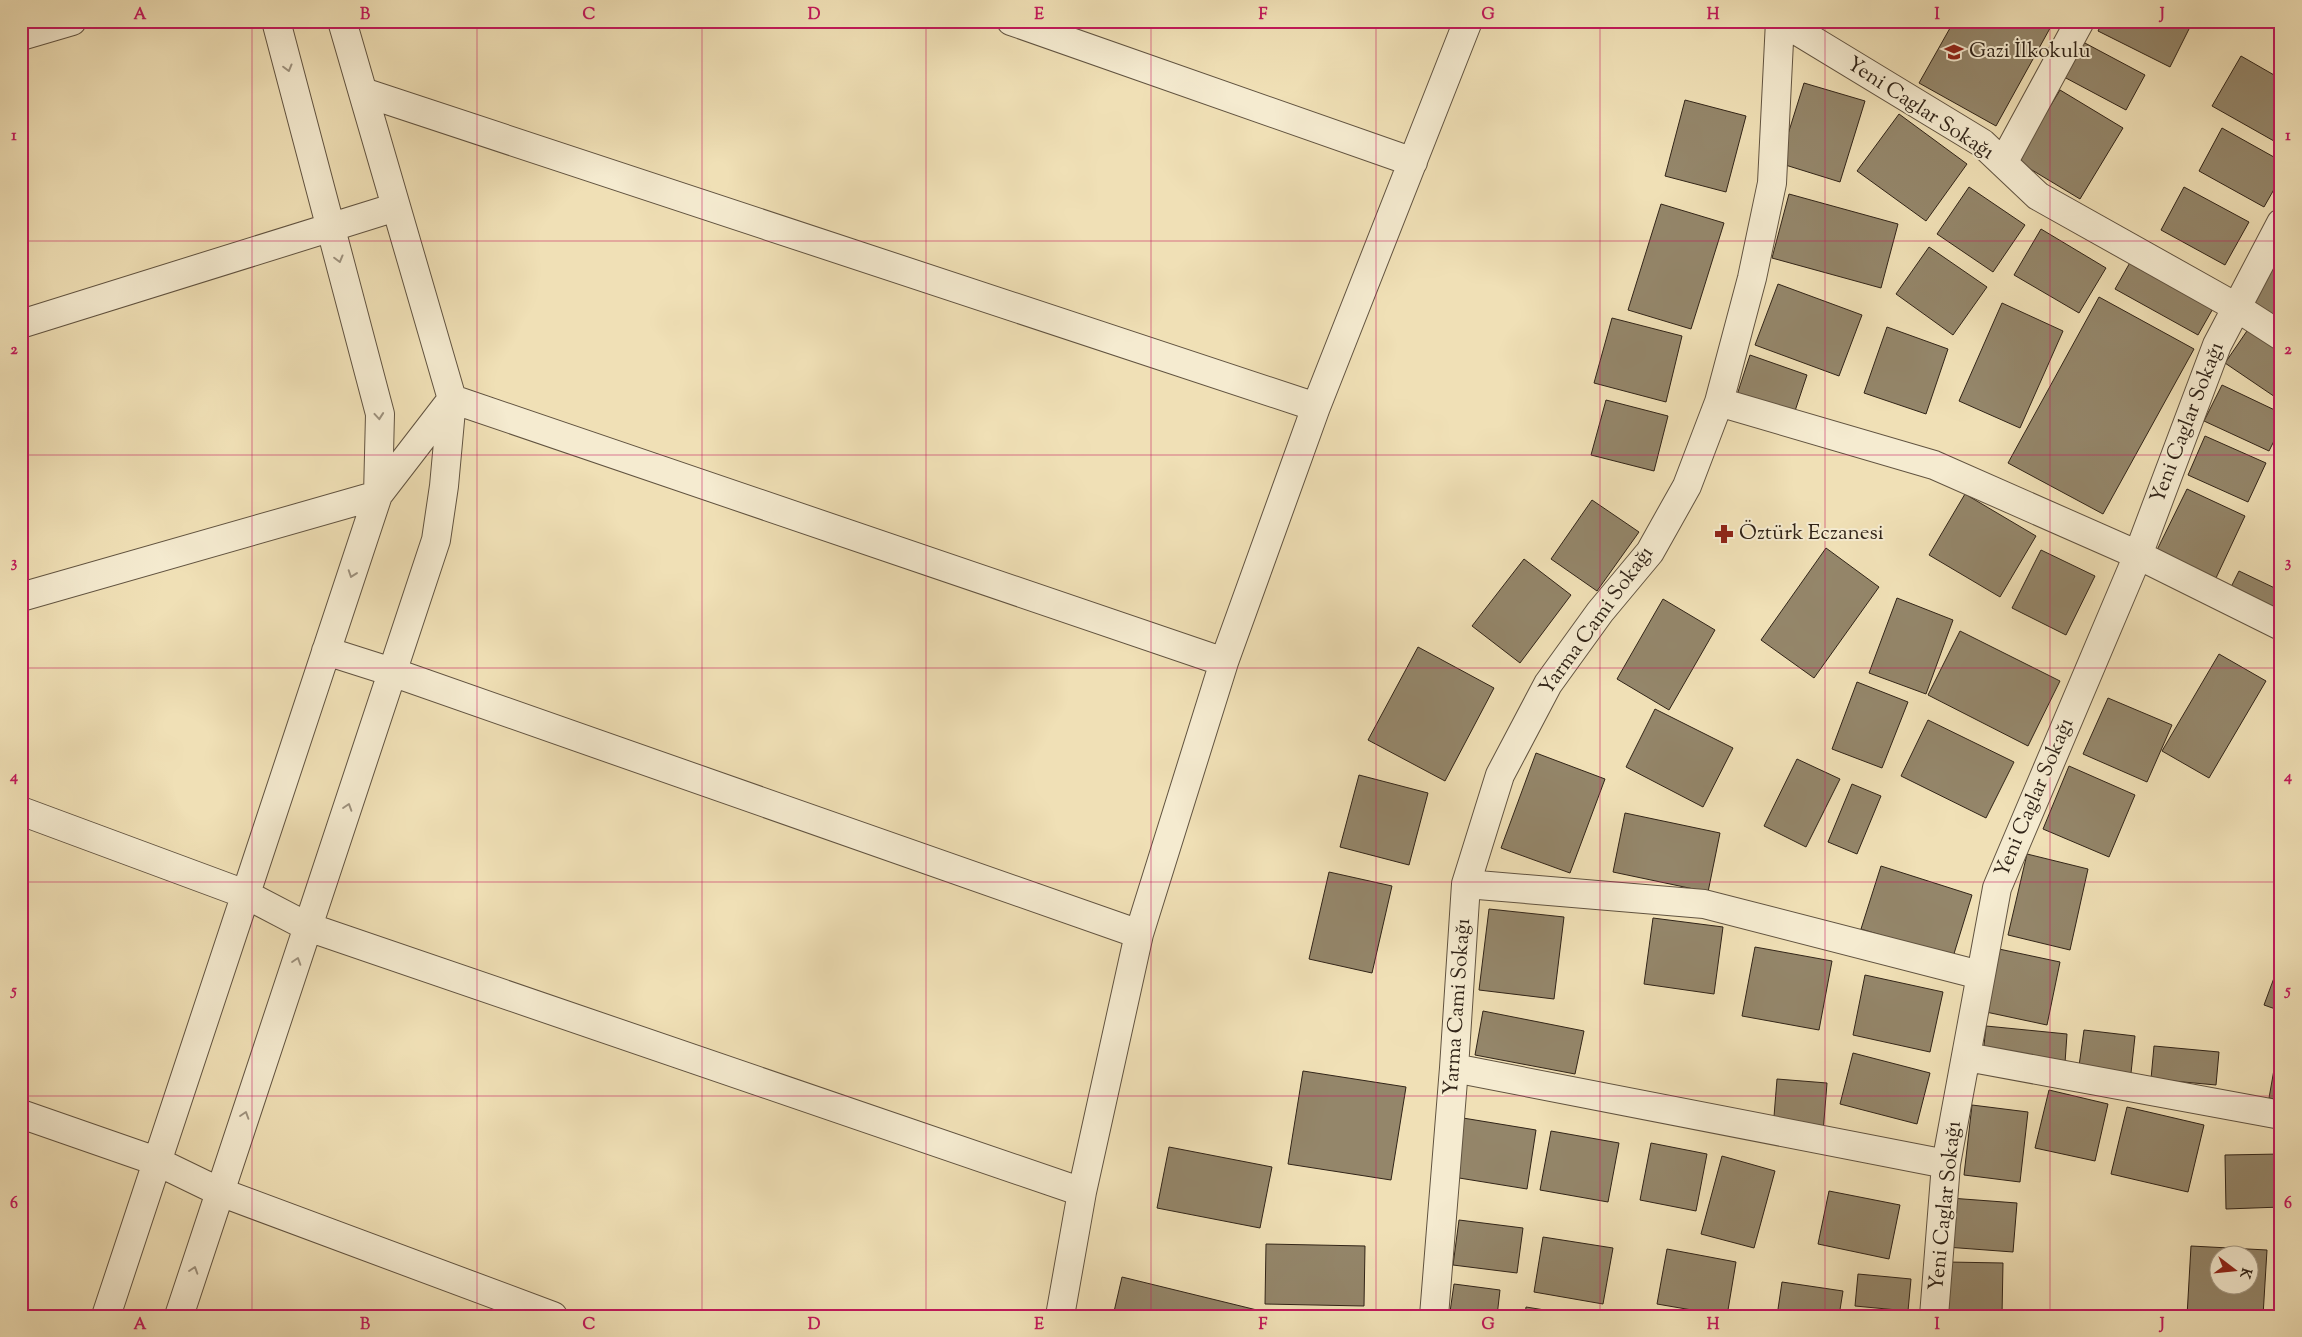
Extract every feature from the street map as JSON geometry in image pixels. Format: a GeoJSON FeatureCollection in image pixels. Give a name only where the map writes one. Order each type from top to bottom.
{"type":"FeatureCollection","features":[{"type":"Feature","properties":{"kind":"street"},"geometry":{"type":"LineString","coordinates":[[21,36],[72,21]]}},
{"type":"Feature","properties":{"kind":"street"},"geometry":{"type":"LineString","coordinates":[[106,1316],[378,495],[380,414],[276,21]]}},
{"type":"Feature","properties":{"kind":"street"},"geometry":{"type":"LineString","coordinates":[[179,1316],[436,540],[444,486],[452,399],[342,21]]}},
{"type":"Feature","properties":{"kind":"street"},"geometry":{"type":"LineString","coordinates":[[1012,21],[1413,162]]}},
{"type":"Feature","properties":{"kind":"street"},"geometry":{"type":"LineString","coordinates":[[1060,1316],[1082,1192],[1139,934],[1224,662],[1316,407],[1468,21]]}},
{"type":"Feature","properties":{"kind":"street","name":"Yeni Caglar Sokağı"},"geometry":{"type":"LineString","coordinates":[[1781,21],[1982,143],[2038,196],[2236,307],[2281,336]]}},
{"type":"Feature","properties":{"kind":"street","name":"Yarma Cami Sokağı"},"geometry":{"type":"LineString","coordinates":[[1436,1315],[1466,884],[1500,775],[1548,684],[1600,612],[1650,552],[1687,486],[1719,402],[1752,278],[1772,182],[1781,21]]}},
{"type":"Feature","properties":{"kind":"street"},"geometry":{"type":"LineString","coordinates":[[2003,163],[2080,21]]}},
{"type":"Feature","properties":{"kind":"street"},"geometry":{"type":"LineString","coordinates":[[363,92],[1316,407]]}},
{"type":"Feature","properties":{"kind":"street"},"geometry":{"type":"LineString","coordinates":[[21,324],[396,207]]}},
{"type":"Feature","properties":{"kind":"street"},"geometry":{"type":"LineString","coordinates":[[2236,307],[2281,223]]}},
{"type":"Feature","properties":{"kind":"street","name":"Yeni Caglar Sokağı"},"geometry":{"type":"LineString","coordinates":[[1934,1316],[1946,1164],[1997,888],[2138,555],[2217,345],[2236,307]]}},
{"type":"Feature","properties":{"kind":"street"},"geometry":{"type":"LineString","coordinates":[[21,597],[378,495],[452,399]]}},
{"type":"Feature","properties":{"kind":"street"},"geometry":{"type":"LineString","coordinates":[[452,399],[1224,662]]}},
{"type":"Feature","properties":{"kind":"street"},"geometry":{"type":"LineString","coordinates":[[1719,402],[1934,465],[2138,555],[2281,626]]}},
{"type":"Feature","properties":{"kind":"street"},"geometry":{"type":"LineString","coordinates":[[326,651],[392,672],[1139,934]]}},
{"type":"Feature","properties":{"kind":"street"},"geometry":{"type":"LineString","coordinates":[[21,811],[245,894],[308,927],[1082,1192]]}},
{"type":"Feature","properties":{"kind":"street"},"geometry":{"type":"LineString","coordinates":[[1466,884],[1704,904],[1980,975]]}},
{"type":"Feature","properties":{"kind":"street"},"geometry":{"type":"LineString","coordinates":[[1967,1057],[2281,1115]]}},
{"type":"Feature","properties":{"kind":"street"},"geometry":{"type":"LineString","coordinates":[[1454,1068],[1946,1164]]}},
{"type":"Feature","properties":{"kind":"street"},"geometry":{"type":"LineString","coordinates":[[21,1114],[156,1161],[220,1192],[553,1316]]}},
{"type":"Feature","properties":{"kind":"building","name":"Gazi İlkokulu"},"geometry":{"type":"Polygon","coordinates":[[[1954,21],[2054,21],[1996,126],[1919,83],[1954,21]]]}},
{"type":"Feature","properties":{"kind":"building"},"geometry":{"type":"Polygon","coordinates":[[[2103,21],[2193,21],[2170,67],[2098,31],[2103,21]]]}},
{"type":"Feature","properties":{"kind":"building"},"geometry":{"type":"Polygon","coordinates":[[[2083,42],[2145,75],[2126,110],[2064,77],[2083,42]]]}},
{"type":"Feature","properties":{"kind":"building"},"geometry":{"type":"Polygon","coordinates":[[[2241,56],[2281,79],[2281,145],[2212,106],[2241,56]]]}},
{"type":"Feature","properties":{"kind":"building"},"geometry":{"type":"Polygon","coordinates":[[[1804,83],[1865,101],[1840,182],[1779,163],[1804,83]]]}},
{"type":"Feature","properties":{"kind":"building"},"geometry":{"type":"Polygon","coordinates":[[[2060,90],[2123,128],[2080,199],[2017,161],[2060,90]]]}},
{"type":"Feature","properties":{"kind":"building"},"geometry":{"type":"Polygon","coordinates":[[[1685,100],[1746,116],[1726,192],[1665,176],[1685,100]]]}},
{"type":"Feature","properties":{"kind":"building"},"geometry":{"type":"Polygon","coordinates":[[[1899,114],[1967,164],[1926,221],[1857,171],[1899,114]]]}},
{"type":"Feature","properties":{"kind":"building"},"geometry":{"type":"Polygon","coordinates":[[[2222,128],[2281,161],[2281,177],[2264,207],[2199,171],[2222,128]]]}},
{"type":"Feature","properties":{"kind":"building"},"geometry":{"type":"Polygon","coordinates":[[[1969,187],[2025,225],[1993,272],[1937,234],[1969,187]]]}},
{"type":"Feature","properties":{"kind":"building"},"geometry":{"type":"Polygon","coordinates":[[[2184,187],[2249,222],[2225,265],[2161,230],[2184,187]]]}},
{"type":"Feature","properties":{"kind":"building"},"geometry":{"type":"Polygon","coordinates":[[[1789,194],[1898,224],[1881,288],[1772,258],[1789,194]]]}},
{"type":"Feature","properties":{"kind":"building"},"geometry":{"type":"Polygon","coordinates":[[[1661,204],[1724,223],[1691,329],[1628,310],[1661,204]]]}},
{"type":"Feature","properties":{"kind":"building"},"geometry":{"type":"Polygon","coordinates":[[[2041,229],[2106,268],[2079,313],[2014,275],[2041,229]]]}},
{"type":"Feature","properties":{"kind":"building"},"geometry":{"type":"Polygon","coordinates":[[[1929,247],[1987,287],[1953,335],[1896,294],[1929,247]]]}},
{"type":"Feature","properties":{"kind":"building"},"geometry":{"type":"Polygon","coordinates":[[[2281,247],[2281,322],[2249,303],[2281,247]]]}},
{"type":"Feature","properties":{"kind":"building"},"geometry":{"type":"Polygon","coordinates":[[[2132,259],[2215,305],[2198,335],[2115,289],[2132,259]]]}},
{"type":"Feature","properties":{"kind":"building"},"geometry":{"type":"Polygon","coordinates":[[[1778,284],[1862,315],[1839,376],[1755,345],[1778,284]]]}},
{"type":"Feature","properties":{"kind":"building"},"geometry":{"type":"Polygon","coordinates":[[[2099,297],[2194,349],[2103,514],[2008,463],[2099,297]]]}},
{"type":"Feature","properties":{"kind":"building"},"geometry":{"type":"Polygon","coordinates":[[[2002,303],[2063,331],[2020,428],[1959,401],[2002,303]]]}},
{"type":"Feature","properties":{"kind":"building"},"geometry":{"type":"Polygon","coordinates":[[[1612,318],[1682,336],[1666,402],[1594,383],[1612,318]]]}},
{"type":"Feature","properties":{"kind":"building"},"geometry":{"type":"Polygon","coordinates":[[[1887,327],[1948,349],[1926,414],[1864,393],[1887,327]]]}},
{"type":"Feature","properties":{"kind":"building"},"geometry":{"type":"Polygon","coordinates":[[[2249,328],[2281,349],[2281,401],[2225,363],[2249,328]]]}},
{"type":"Feature","properties":{"kind":"building"},"geometry":{"type":"Polygon","coordinates":[[[1750,355],[1807,375],[1793,417],[1736,398],[1750,355]]]}},
{"type":"Feature","properties":{"kind":"building"},"geometry":{"type":"Polygon","coordinates":[[[2222,385],[2281,413],[2281,427],[2269,451],[2204,421],[2222,385]]]}},
{"type":"Feature","properties":{"kind":"building"},"geometry":{"type":"Polygon","coordinates":[[[1606,400],[1668,416],[1654,471],[1591,455],[1606,400]]]}},
{"type":"Feature","properties":{"kind":"building"},"geometry":{"type":"Polygon","coordinates":[[[2205,436],[2266,463],[2248,502],[2188,475],[2205,436]]]}},
{"type":"Feature","properties":{"kind":"building"},"geometry":{"type":"Polygon","coordinates":[[[2187,489],[2245,516],[2216,578],[2157,550],[2187,489]]]}},
{"type":"Feature","properties":{"kind":"building"},"geometry":{"type":"Polygon","coordinates":[[[1965,494],[2036,536],[2000,597],[1929,555],[1965,494]]]}},
{"type":"Feature","properties":{"kind":"building"},"geometry":{"type":"Polygon","coordinates":[[[1592,500],[1639,532],[1597,591],[1551,559],[1592,500]]]}},
{"type":"Feature","properties":{"kind":"building"},"geometry":{"type":"Polygon","coordinates":[[[1826,548],[1879,587],[1814,678],[1761,640],[1826,548]]]}},
{"type":"Feature","properties":{"kind":"building"},"geometry":{"type":"Polygon","coordinates":[[[2041,550],[2095,576],[2066,635],[2012,608],[2041,550]]]}},
{"type":"Feature","properties":{"kind":"building"},"geometry":{"type":"Polygon","coordinates":[[[1524,559],[1571,595],[1520,663],[1472,626],[1524,559]]]}},
{"type":"Feature","properties":{"kind":"building"},"geometry":{"type":"Polygon","coordinates":[[[2239,571],[2281,591],[2281,621],[2227,595],[2239,571]]]}},
{"type":"Feature","properties":{"kind":"building"},"geometry":{"type":"Polygon","coordinates":[[[1897,598],[1953,620],[1926,694],[1869,673],[1897,598]]]}},
{"type":"Feature","properties":{"kind":"building"},"geometry":{"type":"Polygon","coordinates":[[[1663,599],[1715,630],[1669,710],[1617,679],[1663,599]]]}},
{"type":"Feature","properties":{"kind":"building"},"geometry":{"type":"Polygon","coordinates":[[[1960,631],[2060,681],[2028,746],[1928,695],[1960,631]]]}},
{"type":"Feature","properties":{"kind":"building"},"geometry":{"type":"Polygon","coordinates":[[[1418,647],[1494,688],[1445,781],[1368,740],[1418,647]]]}},
{"type":"Feature","properties":{"kind":"building"},"geometry":{"type":"Polygon","coordinates":[[[2219,654],[2266,681],[2209,778],[2162,751],[2219,654]]]}},
{"type":"Feature","properties":{"kind":"building"},"geometry":{"type":"Polygon","coordinates":[[[1857,682],[1908,702],[1882,768],[1832,749],[1857,682]]]}},
{"type":"Feature","properties":{"kind":"building"},"geometry":{"type":"Polygon","coordinates":[[[2108,698],[2172,725],[2147,782],[2083,754],[2108,698]]]}},
{"type":"Feature","properties":{"kind":"building"},"geometry":{"type":"Polygon","coordinates":[[[1655,709],[1733,748],[1703,807],[1626,767],[1655,709]]]}},
{"type":"Feature","properties":{"kind":"building"},"geometry":{"type":"Polygon","coordinates":[[[1928,720],[2014,762],[1986,818],[1901,776],[1928,720]]]}},
{"type":"Feature","properties":{"kind":"building"},"geometry":{"type":"Polygon","coordinates":[[[1536,753],[1605,779],[1570,873],[1501,848],[1536,753]]]}},
{"type":"Feature","properties":{"kind":"building"},"geometry":{"type":"Polygon","coordinates":[[[1797,759],[1840,779],[1806,847],[1764,826],[1797,759]]]}},
{"type":"Feature","properties":{"kind":"building"},"geometry":{"type":"Polygon","coordinates":[[[2069,766],[2135,795],[2109,857],[2043,829],[2069,766]]]}},
{"type":"Feature","properties":{"kind":"building"},"geometry":{"type":"Polygon","coordinates":[[[1359,775],[1428,793],[1409,865],[1340,847],[1359,775]]]}},
{"type":"Feature","properties":{"kind":"building"},"geometry":{"type":"Polygon","coordinates":[[[1852,784],[1881,796],[1857,854],[1828,842],[1852,784]]]}},
{"type":"Feature","properties":{"kind":"building"},"geometry":{"type":"Polygon","coordinates":[[[1625,813],[1720,833],[1708,892],[1613,872],[1625,813]]]}},
{"type":"Feature","properties":{"kind":"building"},"geometry":{"type":"Polygon","coordinates":[[[2027,854],[2088,869],[2070,950],[2008,935],[2027,854]]]}},
{"type":"Feature","properties":{"kind":"building"},"geometry":{"type":"Polygon","coordinates":[[[1881,866],[1972,895],[1953,957],[1861,929],[1881,866]]]}},
{"type":"Feature","properties":{"kind":"building"},"geometry":{"type":"Polygon","coordinates":[[[1329,872],[1392,886],[1372,973],[1309,959],[1329,872]]]}},
{"type":"Feature","properties":{"kind":"building"},"geometry":{"type":"Polygon","coordinates":[[[1489,909],[1564,917],[1554,999],[1479,990],[1489,909]]]}},
{"type":"Feature","properties":{"kind":"building"},"geometry":{"type":"Polygon","coordinates":[[[1653,918],[1723,927],[1714,994],[1644,984],[1653,918]]]}},
{"type":"Feature","properties":{"kind":"building"},"geometry":{"type":"Polygon","coordinates":[[[1755,947],[1832,961],[1819,1030],[1742,1016],[1755,947]]]}},
{"type":"Feature","properties":{"kind":"building"},"geometry":{"type":"Polygon","coordinates":[[[1999,949],[2060,962],[2047,1025],[1986,1012],[1999,949]]]}},
{"type":"Feature","properties":{"kind":"building"},"geometry":{"type":"Polygon","coordinates":[[[2281,959],[2281,1011],[2264,1005],[2281,959]]]}},
{"type":"Feature","properties":{"kind":"building"},"geometry":{"type":"Polygon","coordinates":[[[1865,975],[1943,992],[1930,1052],[1853,1035],[1865,975]]]}},
{"type":"Feature","properties":{"kind":"building"},"geometry":{"type":"Polygon","coordinates":[[[1483,1011],[1584,1031],[1575,1074],[1475,1055],[1483,1011]]]}},
{"type":"Feature","properties":{"kind":"building"},"geometry":{"type":"Polygon","coordinates":[[[1986,1026],[2067,1034],[2065,1063],[1983,1055],[1986,1026]]]}},
{"type":"Feature","properties":{"kind":"building"},"geometry":{"type":"Polygon","coordinates":[[[2084,1030],[2135,1036],[2131,1073],[2079,1066],[2084,1030]]]}},
{"type":"Feature","properties":{"kind":"building"},"geometry":{"type":"Polygon","coordinates":[[[2279,1041],[2281,1042],[2281,1100],[2269,1098],[2279,1041]]]}},
{"type":"Feature","properties":{"kind":"building"},"geometry":{"type":"Polygon","coordinates":[[[2154,1046],[2219,1052],[2216,1085],[2151,1079],[2154,1046]]]}},
{"type":"Feature","properties":{"kind":"building"},"geometry":{"type":"Polygon","coordinates":[[[1853,1053],[1930,1073],[1917,1124],[1840,1104],[1853,1053]]]}},
{"type":"Feature","properties":{"kind":"building"},"geometry":{"type":"Polygon","coordinates":[[[1303,1071],[1406,1087],[1391,1180],[1288,1164],[1303,1071]]]}},
{"type":"Feature","properties":{"kind":"building"},"geometry":{"type":"Polygon","coordinates":[[[1777,1079],[1827,1083],[1823,1133],[1773,1129],[1777,1079]]]}},
{"type":"Feature","properties":{"kind":"building"},"geometry":{"type":"Polygon","coordinates":[[[2049,1090],[2108,1104],[2095,1161],[2035,1148],[2049,1090]]]}},
{"type":"Feature","properties":{"kind":"building"},"geometry":{"type":"Polygon","coordinates":[[[1972,1105],[2028,1112],[2020,1182],[1964,1175],[1972,1105]]]}},
{"type":"Feature","properties":{"kind":"building"},"geometry":{"type":"Polygon","coordinates":[[[2127,1107],[2204,1125],[2188,1192],[2111,1174],[2127,1107]]]}},
{"type":"Feature","properties":{"kind":"building"},"geometry":{"type":"Polygon","coordinates":[[[1463,1118],[1536,1130],[1527,1189],[1453,1177],[1463,1118]]]}},
{"type":"Feature","properties":{"kind":"building"},"geometry":{"type":"Polygon","coordinates":[[[1551,1131],[1619,1143],[1608,1202],[1540,1190],[1551,1131]]]}},
{"type":"Feature","properties":{"kind":"building"},"geometry":{"type":"Polygon","coordinates":[[[1651,1143],[1707,1154],[1696,1211],[1640,1200],[1651,1143]]]}},
{"type":"Feature","properties":{"kind":"building"},"geometry":{"type":"Polygon","coordinates":[[[1169,1147],[1272,1167],[1260,1228],[1157,1208],[1169,1147]]]}},
{"type":"Feature","properties":{"kind":"building"},"geometry":{"type":"Polygon","coordinates":[[[2281,1154],[2281,1207],[2226,1209],[2225,1155],[2281,1154]]]}},
{"type":"Feature","properties":{"kind":"building"},"geometry":{"type":"Polygon","coordinates":[[[1722,1156],[1775,1171],[1754,1248],[1701,1234],[1722,1156]]]}},
{"type":"Feature","properties":{"kind":"building"},"geometry":{"type":"Polygon","coordinates":[[[1829,1191],[1900,1205],[1889,1259],[1818,1244],[1829,1191]]]}},
{"type":"Feature","properties":{"kind":"building"},"geometry":{"type":"Polygon","coordinates":[[[1950,1198],[2017,1203],[2013,1252],[1946,1247],[1950,1198]]]}},
{"type":"Feature","properties":{"kind":"building"},"geometry":{"type":"Polygon","coordinates":[[[1459,1220],[1523,1228],[1517,1273],[1453,1265],[1459,1220]]]}},
{"type":"Feature","properties":{"kind":"building"},"geometry":{"type":"Polygon","coordinates":[[[1543,1237],[1613,1248],[1603,1304],[1534,1292],[1543,1237]]]}},
{"type":"Feature","properties":{"kind":"building"},"geometry":{"type":"Polygon","coordinates":[[[1266,1244],[1365,1246],[1364,1306],[1265,1304],[1266,1244]]]}},
{"type":"Feature","properties":{"kind":"building"},"geometry":{"type":"Polygon","coordinates":[[[2191,1246],[2210,1247],[2210,1294],[2260,1294],[2260,1250],[2267,1250],[2263,1316],[2187,1316],[2191,1246]]]}},
{"type":"Feature","properties":{"kind":"building"},"geometry":{"type":"Polygon","coordinates":[[[1667,1249],[1736,1262],[1727,1316],[1657,1304],[1667,1249]]]}},
{"type":"Feature","properties":{"kind":"building"},"geometry":{"type":"Polygon","coordinates":[[[1948,1262],[2003,1263],[2002,1316],[1947,1315],[1948,1262]]]}},
{"type":"Feature","properties":{"kind":"building"},"geometry":{"type":"Polygon","coordinates":[[[1858,1274],[1911,1279],[1908,1311],[1855,1306],[1858,1274]]]}},
{"type":"Feature","properties":{"kind":"building"},"geometry":{"type":"Polygon","coordinates":[[[1122,1277],[1261,1311],[1260,1316],[1113,1316],[1122,1277]]]}},
{"type":"Feature","properties":{"kind":"building"},"geometry":{"type":"Polygon","coordinates":[[[1782,1282],[1843,1291],[1839,1316],[1777,1316],[1782,1282]]]}},
{"type":"Feature","properties":{"kind":"building"},"geometry":{"type":"Polygon","coordinates":[[[1454,1284],[1500,1290],[1497,1316],[1450,1312],[1454,1284]]]}},
{"type":"Feature","properties":{"kind":"building"},"geometry":{"type":"Polygon","coordinates":[[[1526,1307],[1576,1315],[1576,1316],[1525,1316],[1526,1307]]]}},
{"type":"Feature","properties":{"kind":"building"},"geometry":{"type":"Polygon","coordinates":[[[2027,1313],[2139,1316],[2027,1316],[2027,1313]]]}},
{"type":"Feature","properties":{"kind":"place","name":"Gazi İlkokulu"},"geometry":{"type":"Point","coordinates":[1954,52]}},
{"type":"Feature","properties":{"kind":"place","name":"Öztürk Eczanesi"},"geometry":{"type":"Point","coordinates":[1724,534]}}]}
